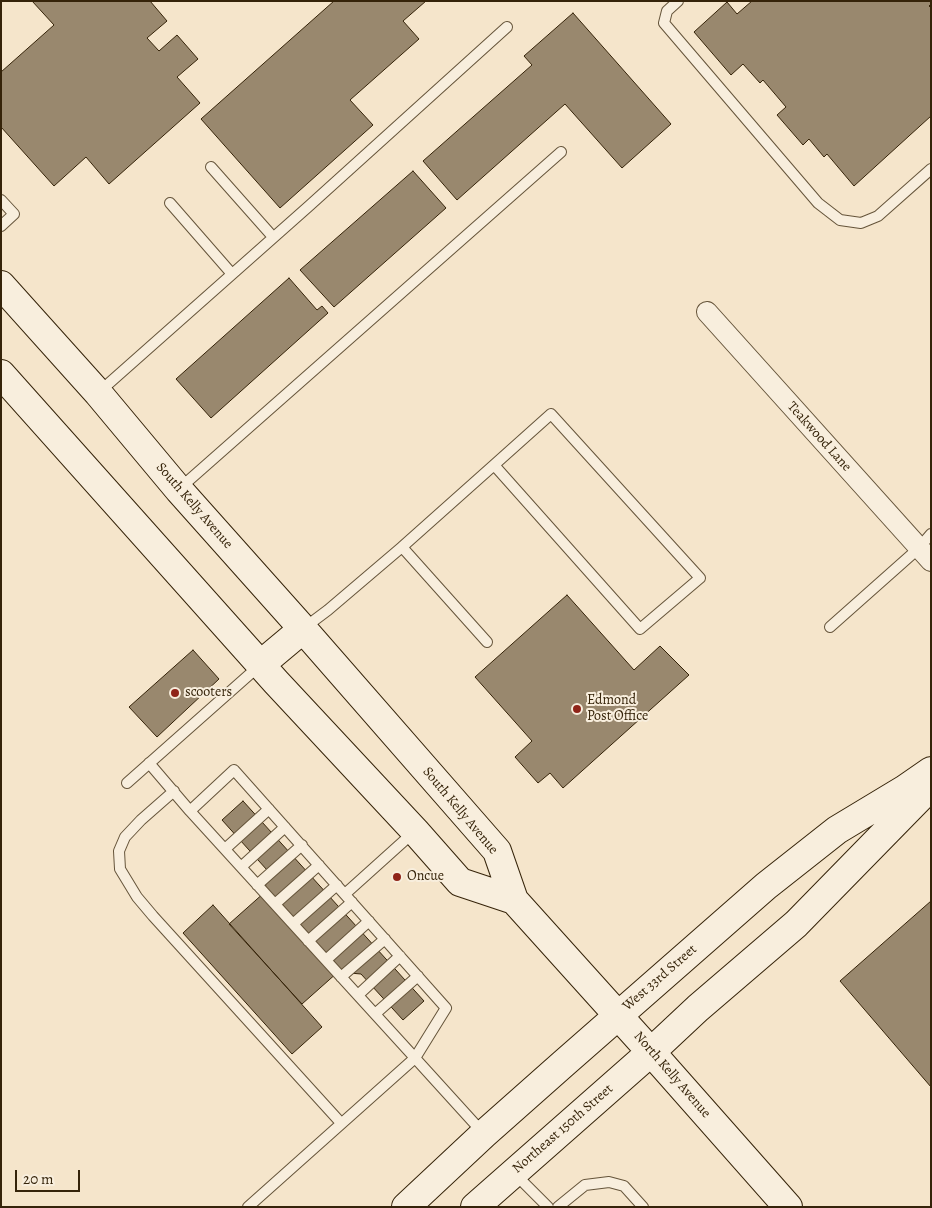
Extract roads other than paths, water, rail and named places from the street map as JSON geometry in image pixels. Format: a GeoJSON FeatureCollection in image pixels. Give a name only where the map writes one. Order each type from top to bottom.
{"type":"FeatureCollection","features":[{"type":"Feature","properties":{"kind":"main road","name":"South Kelly Avenue"},"geometry":{"type":"LineString","coordinates":[[1,285],[98,393],[179,490],[497,851],[514,900]]}},
{"type":"Feature","properties":{"kind":"main road"},"geometry":{"type":"LineString","coordinates":[[1,374],[260,665],[460,882],[514,900]]}},
{"type":"Feature","properties":{"kind":"main road"},"geometry":{"type":"LineString","coordinates":[[260,665],[303,629]]}},
{"type":"Feature","properties":{"kind":"main road","name":"West 33rd Street"},"geometry":{"type":"LineString","coordinates":[[406,1207],[484,1134],[766,886],[837,830],[931,771]]}},
{"type":"Feature","properties":{"kind":"main road"},"geometry":{"type":"LineString","coordinates":[[651,1052],[698,1008],[796,924],[931,786]]}},
{"type":"Feature","properties":{"kind":"main road","name":"North Kelly Avenue"},"geometry":{"type":"LineString","coordinates":[[514,900],[788,1207]]}},
{"type":"Feature","properties":{"kind":"main road","name":"Northeast 150th Street"},"geometry":{"type":"LineString","coordinates":[[475,1207],[651,1052]]}},
{"type":"Feature","properties":{"kind":"street","name":"Teakwood Lane"},"geometry":{"type":"LineString","coordinates":[[707,312],[927,547]]}},
{"type":"Feature","properties":{"kind":"lane"},"geometry":{"type":"LineString","coordinates":[[678,1],[667,12],[664,23],[818,204],[840,220],[861,223],[878,216],[931,169]]}},
{"type":"Feature","properties":{"kind":"lane"},"geometry":{"type":"LineString","coordinates":[[98,393],[507,27]]}},
{"type":"Feature","properties":{"kind":"lane"},"geometry":{"type":"LineString","coordinates":[[179,490],[561,152]]}},
{"type":"Feature","properties":{"kind":"lane"},"geometry":{"type":"LineString","coordinates":[[211,167],[273,237]]}},
{"type":"Feature","properties":{"kind":"lane"},"geometry":{"type":"LineString","coordinates":[[1,200],[14,214],[1,226]]}},
{"type":"Feature","properties":{"kind":"lane"},"geometry":{"type":"LineString","coordinates":[[170,203],[232,274]]}},
{"type":"Feature","properties":{"kind":"lane"},"geometry":{"type":"LineString","coordinates":[[303,629],[402,547],[551,414],[700,578],[640,628],[494,465]]}},
{"type":"Feature","properties":{"kind":"lane"},"geometry":{"type":"LineString","coordinates":[[402,547],[487,642]]}},
{"type":"Feature","properties":{"kind":"lane"},"geometry":{"type":"LineString","coordinates":[[830,627],[927,547]]}},
{"type":"Feature","properties":{"kind":"lane"},"geometry":{"type":"LineString","coordinates":[[127,783],[260,665]]}},
{"type":"Feature","properties":{"kind":"lane"},"geometry":{"type":"LineString","coordinates":[[149,763],[224,849],[484,1134]]}},
{"type":"Feature","properties":{"kind":"lane"},"geometry":{"type":"LineString","coordinates":[[190,811],[234,770],[446,1008],[415,1058],[248,1207]]}},
{"type":"Feature","properties":{"kind":"lane"},"geometry":{"type":"LineString","coordinates":[[174,791],[125,837],[119,851],[120,869],[137,897],[153,916],[341,1123]]}},
{"type":"Feature","properties":{"kind":"lane"},"geometry":{"type":"LineString","coordinates":[[224,849],[269,810]]}},
{"type":"Feature","properties":{"kind":"lane"},"geometry":{"type":"LineString","coordinates":[[241,867],[285,827]]}},
{"type":"Feature","properties":{"kind":"lane"},"geometry":{"type":"LineString","coordinates":[[344,894],[415,831]]}},
{"type":"Feature","properties":{"kind":"lane"},"geometry":{"type":"LineString","coordinates":[[257,885],[302,845]]}},
{"type":"Feature","properties":{"kind":"lane"},"geometry":{"type":"LineString","coordinates":[[275,904],[319,865]]}},
{"type":"Feature","properties":{"kind":"lane"},"geometry":{"type":"LineString","coordinates":[[293,924],[337,885]]}},
{"type":"Feature","properties":{"kind":"lane"},"geometry":{"type":"LineString","coordinates":[[308,941],[352,902]]}},
{"type":"Feature","properties":{"kind":"lane"},"geometry":{"type":"LineString","coordinates":[[326,960],[369,921]]}},
{"type":"Feature","properties":{"kind":"lane"},"geometry":{"type":"LineString","coordinates":[[341,977],[385,939]]}},
{"type":"Feature","properties":{"kind":"lane"},"geometry":{"type":"LineString","coordinates":[[358,995],[400,956]]}},
{"type":"Feature","properties":{"kind":"lane"},"geometry":{"type":"LineString","coordinates":[[375,1014],[418,976]]}},
{"type":"Feature","properties":{"kind":"lane"},"geometry":{"type":"LineString","coordinates":[[514,1172],[548,1207]]}},
{"type":"Feature","properties":{"kind":"lane"},"geometry":{"type":"LineString","coordinates":[[558,1207],[585,1185],[609,1182],[624,1186],[643,1207]]}},
{"type":"Feature","properties":{"kind":"place","name":"scooters"},"geometry":{"type":"Point","coordinates":[175,693]}},
{"type":"Feature","properties":{"kind":"place","name":"Edmond Post Office"},"geometry":{"type":"Point","coordinates":[577,709]}},
{"type":"Feature","properties":{"kind":"place","name":"Oncue"},"geometry":{"type":"Point","coordinates":[397,877]}}]}
